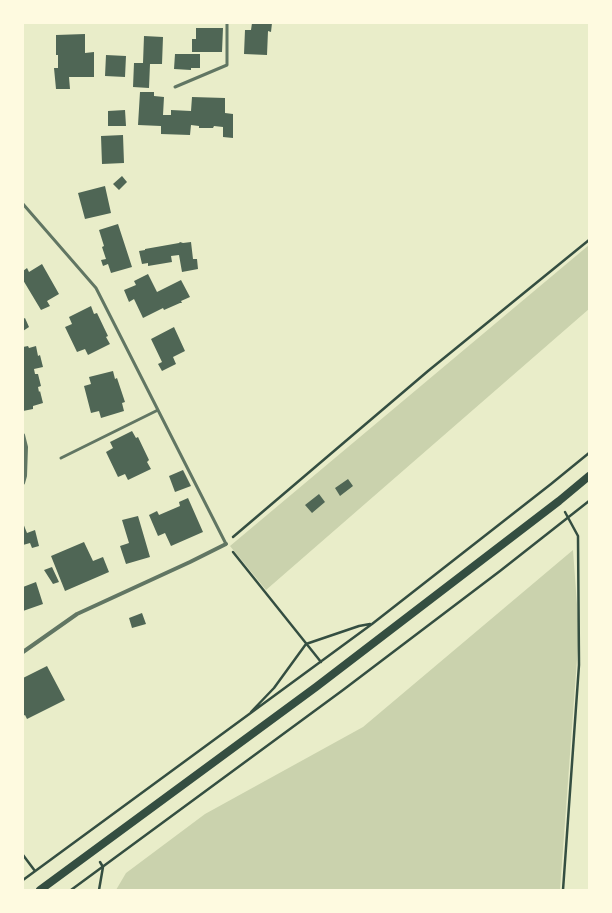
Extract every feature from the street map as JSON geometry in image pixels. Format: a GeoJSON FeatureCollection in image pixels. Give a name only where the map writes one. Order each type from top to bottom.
{"type":"FeatureCollection","features":[{"type":"Feature","properties":{"kind":"main road"},"geometry":{"type":"LineString","coordinates":[[40,890],[316,687],[559,501],[589,476]]}},
{"type":"Feature","properties":{"kind":"street"},"geometry":{"type":"LineString","coordinates":[[23,435],[26,447],[25,476],[23,483]]}},
{"type":"Feature","properties":{"kind":"street"},"geometry":{"type":"LineString","coordinates":[[23,652],[76,614],[226,544]]}},
{"type":"Feature","properties":{"kind":"lane"},"geometry":{"type":"LineString","coordinates":[[175,87],[227,65],[227,23]]}},
{"type":"Feature","properties":{"kind":"lane"},"geometry":{"type":"LineString","coordinates":[[23,204],[96,288],[226,544]]}},
{"type":"Feature","properties":{"kind":"lane"},"geometry":{"type":"LineString","coordinates":[[61,458],[158,410]]}},
{"type":"Feature","properties":{"kind":"path"},"geometry":{"type":"LineString","coordinates":[[321,662],[226,544],[428,371],[589,240]]}},
{"type":"Feature","properties":{"kind":"path"},"geometry":{"type":"LineString","coordinates":[[23,880],[372,624],[551,484],[589,452]]}},
{"type":"Feature","properties":{"kind":"path"},"geometry":{"type":"LineString","coordinates":[[559,501],[578,536],[579,665],[563,890]]}},
{"type":"Feature","properties":{"kind":"path"},"geometry":{"type":"LineString","coordinates":[[71,890],[494,576],[589,501]]}},
{"type":"Feature","properties":{"kind":"path"},"geometry":{"type":"LineString","coordinates":[[247,716],[274,688],[306,643],[359,626],[372,624]]}},
{"type":"Feature","properties":{"kind":"path"},"geometry":{"type":"LineString","coordinates":[[94,851],[103,867],[100,890]]}},
{"type":"Feature","properties":{"kind":"path"},"geometry":{"type":"LineString","coordinates":[[23,855],[35,871]]}},
{"type":"Feature","properties":{"kind":"green space"},"geometry":{"type":"Polygon","coordinates":[[[589,245],[589,309],[266,590],[230,546],[589,245]]]}},
{"type":"Feature","properties":{"kind":"green space"},"geometry":{"type":"Polygon","coordinates":[[[573,550],[579,632],[560,890],[116,890],[126,873],[205,814],[363,727],[573,550]]]}},
{"type":"Feature","properties":{"kind":"building"},"geometry":{"type":"Polygon","coordinates":[[[252,23],[272,23],[271,32],[268,31],[267,55],[244,54],[245,30],[251,30],[252,23]]]}},
{"type":"Feature","properties":{"kind":"building"},"geometry":{"type":"Polygon","coordinates":[[[196,28],[223,28],[222,52],[192,52],[192,39],[196,39],[196,28]]]}},
{"type":"Feature","properties":{"kind":"building"},"geometry":{"type":"Polygon","coordinates":[[[85,34],[85,53],[94,52],[94,77],[69,77],[70,89],[56,89],[54,68],[58,68],[58,55],[56,55],[56,35],[85,34]]]}},
{"type":"Feature","properties":{"kind":"building"},"geometry":{"type":"Polygon","coordinates":[[[144,36],[163,37],[162,64],[150,64],[149,88],[133,87],[134,63],[143,63],[144,36]]]}},
{"type":"Feature","properties":{"kind":"building"},"geometry":{"type":"Polygon","coordinates":[[[175,54],[200,54],[200,68],[191,68],[191,70],[174,69],[175,54]]]}},
{"type":"Feature","properties":{"kind":"building"},"geometry":{"type":"Polygon","coordinates":[[[106,55],[126,56],[125,77],[105,76],[106,55]]]}},
{"type":"Feature","properties":{"kind":"building"},"geometry":{"type":"Polygon","coordinates":[[[140,92],[154,92],[154,96],[164,97],[163,115],[171,115],[171,110],[191,111],[192,97],[225,98],[225,113],[233,114],[233,138],[223,137],[223,127],[214,126],[213,128],[199,128],[199,126],[191,125],[190,135],[161,134],[161,126],[138,125],[140,92]]]}},
{"type":"Feature","properties":{"kind":"building"},"geometry":{"type":"Polygon","coordinates":[[[125,110],[126,126],[108,126],[108,111],[125,110]]]}},
{"type":"Feature","properties":{"kind":"building"},"geometry":{"type":"Polygon","coordinates":[[[123,135],[124,163],[102,164],[101,136],[123,135]]]}},
{"type":"Feature","properties":{"kind":"building"},"geometry":{"type":"Polygon","coordinates":[[[122,176],[127,182],[119,190],[113,184],[122,176]]]}},
{"type":"Feature","properties":{"kind":"building"},"geometry":{"type":"Polygon","coordinates":[[[105,186],[111,213],[85,219],[78,193],[105,186]]]}},
{"type":"Feature","properties":{"kind":"building"},"geometry":{"type":"Polygon","coordinates":[[[118,224],[132,267],[111,273],[108,264],[103,266],[101,260],[106,259],[99,230],[118,224]]]}},
{"type":"Feature","properties":{"kind":"building"},"geometry":{"type":"Polygon","coordinates":[[[180,242],[191,242],[193,259],[197,259],[198,269],[182,272],[179,255],[171,256],[172,262],[148,266],[148,263],[142,264],[139,251],[180,242]]]}},
{"type":"Feature","properties":{"kind":"building"},"geometry":{"type":"Polygon","coordinates":[[[42,264],[59,294],[47,301],[50,306],[41,310],[23,280],[23,271],[27,268],[29,272],[42,264]]]}},
{"type":"Feature","properties":{"kind":"building"},"geometry":{"type":"Polygon","coordinates":[[[148,274],[157,292],[181,280],[190,297],[181,301],[182,303],[164,310],[163,308],[143,318],[134,299],[129,302],[124,290],[136,285],[134,281],[148,274]]]}},
{"type":"Feature","properties":{"kind":"building"},"geometry":{"type":"Polygon","coordinates":[[[91,306],[94,314],[97,313],[108,336],[106,337],[110,344],[88,355],[85,349],[77,352],[65,327],[72,324],[69,317],[91,306]]]}},
{"type":"Feature","properties":{"kind":"building"},"geometry":{"type":"Polygon","coordinates":[[[25,318],[29,327],[23,331],[23,319],[25,318]]]}},
{"type":"Feature","properties":{"kind":"building"},"geometry":{"type":"Polygon","coordinates":[[[174,327],[185,351],[173,357],[176,364],[162,371],[158,364],[162,362],[151,339],[174,327]]]}},
{"type":"Feature","properties":{"kind":"building"},"geometry":{"type":"Polygon","coordinates":[[[28,346],[29,348],[36,346],[38,356],[40,355],[43,367],[34,369],[35,374],[38,374],[41,386],[38,387],[43,403],[33,406],[33,409],[23,411],[23,347],[28,346]]]}},
{"type":"Feature","properties":{"kind":"building"},"geometry":{"type":"Polygon","coordinates":[[[113,371],[115,379],[117,378],[125,402],[122,403],[124,411],[101,418],[99,411],[91,413],[84,386],[91,384],[89,377],[113,371]]]}},
{"type":"Feature","properties":{"kind":"building"},"geometry":{"type":"Polygon","coordinates":[[[132,431],[136,438],[138,437],[149,460],[147,462],[151,469],[128,480],[125,474],[118,477],[106,452],[113,448],[110,442],[132,431]]]}},
{"type":"Feature","properties":{"kind":"building"},"geometry":{"type":"Polygon","coordinates":[[[183,470],[191,486],[175,492],[169,476],[183,470]]]}},
{"type":"Feature","properties":{"kind":"building"},"geometry":{"type":"Polygon","coordinates":[[[348,479],[353,486],[340,496],[335,488],[348,479]]]}},
{"type":"Feature","properties":{"kind":"building"},"geometry":{"type":"Polygon","coordinates":[[[319,494],[325,502],[312,513],[305,505],[319,494]]]}},
{"type":"Feature","properties":{"kind":"building"},"geometry":{"type":"Polygon","coordinates":[[[188,498],[203,532],[171,546],[165,533],[158,536],[149,515],[157,511],[159,515],[180,506],[179,502],[188,498]]]}},
{"type":"Feature","properties":{"kind":"building"},"geometry":{"type":"Polygon","coordinates":[[[138,516],[150,557],[126,564],[120,546],[129,543],[122,520],[138,516]]]}},
{"type":"Feature","properties":{"kind":"building"},"geometry":{"type":"Polygon","coordinates":[[[23,523],[27,533],[35,530],[39,546],[32,548],[30,543],[23,545],[23,523]]]}},
{"type":"Feature","properties":{"kind":"building"},"geometry":{"type":"Polygon","coordinates":[[[84,542],[93,561],[103,557],[109,572],[65,591],[51,556],[84,542]]]}},
{"type":"Feature","properties":{"kind":"building"},"geometry":{"type":"Polygon","coordinates":[[[52,567],[59,582],[53,584],[44,570],[52,567]]]}},
{"type":"Feature","properties":{"kind":"building"},"geometry":{"type":"Polygon","coordinates":[[[36,582],[43,604],[23,611],[23,587],[36,582]]]}},
{"type":"Feature","properties":{"kind":"building"},"geometry":{"type":"Polygon","coordinates":[[[142,613],[146,624],[132,628],[129,618],[142,613]]]}},
{"type":"Feature","properties":{"kind":"building"},"geometry":{"type":"Polygon","coordinates":[[[47,666],[65,700],[27,719],[25,715],[23,716],[23,678],[47,666]]]}}]}
